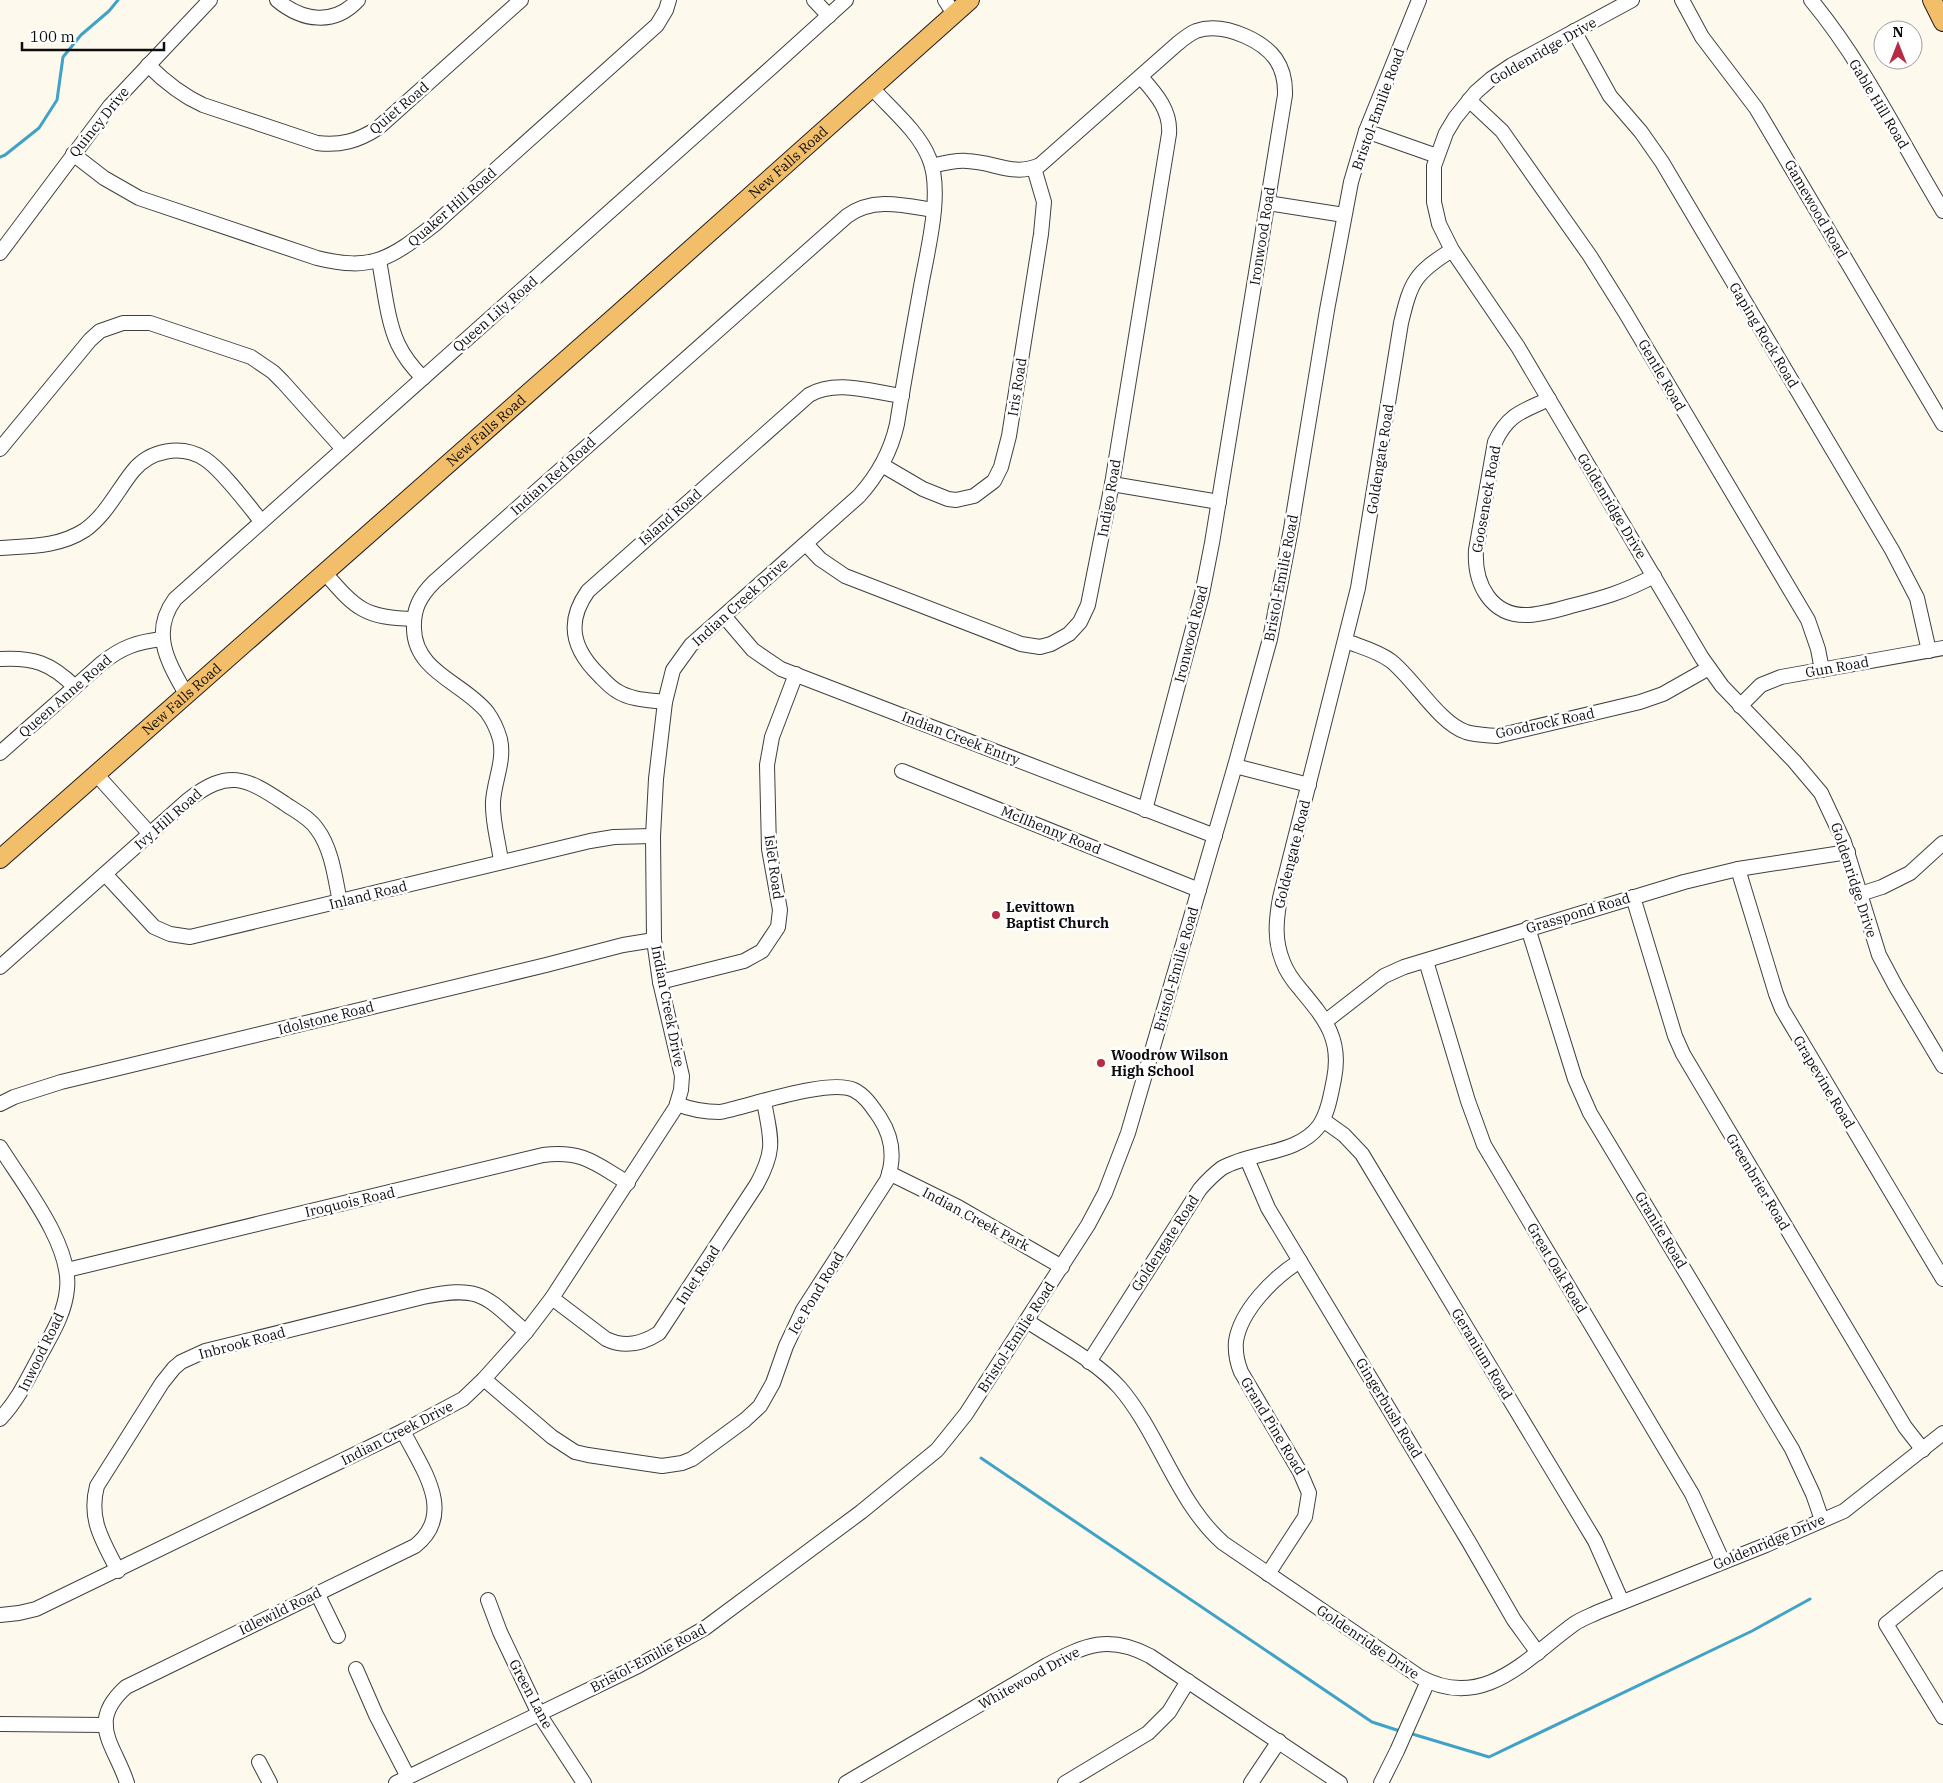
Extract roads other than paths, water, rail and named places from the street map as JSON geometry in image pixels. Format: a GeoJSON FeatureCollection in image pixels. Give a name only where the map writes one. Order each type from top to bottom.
{"type":"FeatureCollection","features":[{"type":"Feature","properties":{"kind":"main road","name":"New Falls Road"},"geometry":{"type":"LineString","coordinates":[[0,859],[872,88],[949,7],[970,0]]}},
{"type":"Feature","properties":{"kind":"main road"},"geometry":{"type":"LineString","coordinates":[[1932,0],[1943,22]]}},
{"type":"Feature","properties":{"kind":"street","name":"Quincy Drive"},"geometry":{"type":"LineString","coordinates":[[0,253],[110,106],[210,0]]}},
{"type":"Feature","properties":{"kind":"street"},"geometry":{"type":"LineString","coordinates":[[278,0],[295,13],[314,18],[338,14],[350,8],[358,0]]}},
{"type":"Feature","properties":{"kind":"street","name":"Quiet Road"},"geometry":{"type":"LineString","coordinates":[[148,64],[176,91],[203,105],[317,143],[337,144],[353,141],[378,128],[521,0]]}},
{"type":"Feature","properties":{"kind":"street","name":"Quaker Hill Road"},"geometry":{"type":"LineString","coordinates":[[73,154],[120,188],[149,202],[335,263],[354,265],[379,261],[406,247],[435,224],[657,25],[666,10],[669,0]]}},
{"type":"Feature","properties":{"kind":"street"},"geometry":{"type":"LineString","coordinates":[[814,0],[828,16]]}},
{"type":"Feature","properties":{"kind":"street","name":"Queen Lily Road"},"geometry":{"type":"LineString","coordinates":[[162,639],[166,616],[175,599],[846,0]]}},
{"type":"Feature","properties":{"kind":"street","name":"Bristol-Emilie Road"},"geometry":{"type":"LineString","coordinates":[[402,1780],[638,1666],[706,1628],[861,1512],[936,1450],[951,1435],[1062,1267],[1092,1217],[1117,1164],[1215,836],[1258,684],[1278,601],[1351,182],[1366,131],[1419,0]]}},
{"type":"Feature","properties":{"kind":"street","name":"Goldenridge Drive"},"geometry":{"type":"LineString","coordinates":[[1632,0],[1512,65],[1491,79],[1469,100],[1446,133],[1437,156],[1433,181],[1434,202],[1439,224],[1452,250],[1518,347],[1709,668],[1722,686],[1794,761],[1821,793],[1848,852],[1874,942],[1884,965],[1943,1066]]}},
{"type":"Feature","properties":{"kind":"street","name":"Gamewood Road"},"geometry":{"type":"LineString","coordinates":[[1682,0],[1702,37],[1756,108],[1943,424]]}},
{"type":"Feature","properties":{"kind":"street","name":"Gable Hill Road"},"geometry":{"type":"LineString","coordinates":[[1811,0],[1836,31],[1872,88],[1943,211]]}},
{"type":"Feature","properties":{"kind":"street","name":"Ironwood Road"},"geometry":{"type":"LineString","coordinates":[[1034,168],[1046,160],[1187,36],[1206,29],[1232,31],[1266,48],[1274,56],[1281,70],[1286,85],[1285,96],[1219,502],[1202,594],[1146,810]]}},
{"type":"Feature","properties":{"kind":"street","name":"Gaping Rock Road"},"geometry":{"type":"LineString","coordinates":[[1574,31],[1610,96],[1641,132],[1662,162],[1892,550],[1917,598],[1929,651]]}},
{"type":"Feature","properties":{"kind":"street","name":"Indigo Road"},"geometry":{"type":"LineString","coordinates":[[806,544],[820,559],[844,576],[1001,638],[1021,644],[1040,646],[1050,644],[1069,634],[1085,614],[1112,484],[1170,127],[1164,107],[1141,76]]}},
{"type":"Feature","properties":{"kind":"street","name":"Indian Creek Drive"},"geometry":{"type":"LineString","coordinates":[[0,1615],[36,1609],[118,1571],[403,1431],[463,1399],[526,1332],[552,1298],[628,1183],[677,1104],[682,1076],[660,982],[654,940],[653,836],[656,779],[665,702],[673,670],[686,651],[859,496],[872,482],[882,465],[895,433],[935,191],[932,166],[921,144],[905,123],[872,88]]}},
{"type":"Feature","properties":{"kind":"street","name":"Gentle Road"},"geometry":{"type":"LineString","coordinates":[[1469,100],[1496,124],[1511,143],[1590,256],[1625,312],[1808,620],[1816,643],[1822,670]]}},
{"type":"Feature","properties":{"kind":"street"},"geometry":{"type":"LineString","coordinates":[[1366,131],[1437,156]]}},
{"type":"Feature","properties":{"kind":"street"},"geometry":{"type":"LineString","coordinates":[[932,166],[968,161],[1014,170],[1034,168]]}},
{"type":"Feature","properties":{"kind":"street","name":"Iris Road"},"geometry":{"type":"LineString","coordinates":[[882,465],[936,495],[956,500],[974,496],[997,476],[1009,436],[1042,226],[1044,202],[1034,168]]}},
{"type":"Feature","properties":{"kind":"street","name":"Indian Red Road"},"geometry":{"type":"LineString","coordinates":[[501,862],[493,814],[494,790],[501,764],[500,741],[495,725],[483,707],[428,663],[416,641],[414,619],[419,601],[434,582],[847,216],[864,206],[884,203],[933,210]]}},
{"type":"Feature","properties":{"kind":"street"},"geometry":{"type":"LineString","coordinates":[[1268,203],[1344,215]]}},
{"type":"Feature","properties":{"kind":"street","name":"Goldengate Road"},"geometry":{"type":"LineString","coordinates":[[1089,1362],[1200,1189],[1222,1169],[1301,1141],[1312,1133],[1323,1120],[1336,1067],[1333,1036],[1326,1021],[1286,970],[1276,936],[1280,898],[1346,641],[1364,557],[1401,323],[1407,296],[1420,273],[1429,264],[1452,250]]}},
{"type":"Feature","properties":{"kind":"street"},"geometry":{"type":"LineString","coordinates":[[379,261],[397,343],[412,367],[423,378]]}},
{"type":"Feature","properties":{"kind":"street"},"geometry":{"type":"LineString","coordinates":[[0,449],[90,340],[105,328],[123,322],[136,321],[169,328],[256,360],[284,382],[343,449]]}},
{"type":"Feature","properties":{"kind":"street","name":"Island Road"},"geometry":{"type":"LineString","coordinates":[[665,702],[640,699],[616,691],[583,657],[576,642],[575,616],[580,602],[588,591],[809,396],[826,388],[841,387],[902,396]]}},
{"type":"Feature","properties":{"kind":"street","name":"Gooseneck Road"},"geometry":{"type":"LineString","coordinates":[[1549,399],[1523,411],[1510,420],[1503,426],[1495,442],[1475,556],[1476,568],[1484,594],[1497,607],[1530,615],[1617,594],[1654,576]]}},
{"type":"Feature","properties":{"kind":"street"},"geometry":{"type":"LineString","coordinates":[[0,548],[52,544],[83,531],[104,513],[134,470],[144,460],[171,451],[187,452],[209,462],[261,521]]}},
{"type":"Feature","properties":{"kind":"street"},"geometry":{"type":"LineString","coordinates":[[1112,484],[1219,502]]}},
{"type":"Feature","properties":{"kind":"street"},"geometry":{"type":"LineString","coordinates":[[325,573],[344,595],[358,607],[372,614],[414,619]]}},
{"type":"Feature","properties":{"kind":"street","name":"Indian Creek Entry"},"geometry":{"type":"LineString","coordinates":[[724,616],[758,654],[781,669],[1215,836]]}},
{"type":"Feature","properties":{"kind":"street"},"geometry":{"type":"LineString","coordinates":[[162,639],[165,654],[186,694]]}},
{"type":"Feature","properties":{"kind":"street","name":"Queen Anne Road"},"geometry":{"type":"LineString","coordinates":[[0,753],[102,663],[122,649],[136,643],[162,639]]}},
{"type":"Feature","properties":{"kind":"street","name":"Goodrock Road"},"geometry":{"type":"LineString","coordinates":[[1346,641],[1389,659],[1454,726],[1474,734],[1496,736],[1640,702],[1672,689],[1709,668]]}},
{"type":"Feature","properties":{"kind":"street","name":"Gun Road"},"geometry":{"type":"LineString","coordinates":[[1740,706],[1757,688],[1770,680],[1943,648]]}},
{"type":"Feature","properties":{"kind":"street"},"geometry":{"type":"LineString","coordinates":[[0,659],[28,659],[47,665],[57,671],[74,687]]}},
{"type":"Feature","properties":{"kind":"street","name":"Islet Road"},"geometry":{"type":"LineString","coordinates":[[660,982],[744,961],[762,951],[778,927],[780,910],[769,848],[767,765],[772,737],[796,674]]}},
{"type":"Feature","properties":{"kind":"street"},"geometry":{"type":"LineString","coordinates":[[1235,766],[1309,785]]}},
{"type":"Feature","properties":{"kind":"street","name":"McIlhenny Road"},"geometry":{"type":"LineString","coordinates":[[902,771],[1199,890]]}},
{"type":"Feature","properties":{"kind":"street"},"geometry":{"type":"LineString","coordinates":[[96,774],[150,834]]}},
{"type":"Feature","properties":{"kind":"street","name":"Ivy Hill Road"},"geometry":{"type":"LineString","coordinates":[[0,968],[188,800],[212,783],[224,780],[248,782],[266,790],[300,813],[318,829],[330,857],[340,902]]}},
{"type":"Feature","properties":{"kind":"street","name":"Inland Road"},"geometry":{"type":"LineString","coordinates":[[106,874],[154,927],[162,932],[180,936],[198,935],[590,841],[614,837],[653,836]]}},
{"type":"Feature","properties":{"kind":"street"},"geometry":{"type":"LineString","coordinates":[[1860,894],[1882,887],[1910,873],[1943,843]]}},
{"type":"Feature","properties":{"kind":"street","name":"Grasspond Road"},"geometry":{"type":"LineString","coordinates":[[1326,1021],[1384,976],[1404,967],[1528,928],[1701,878],[1738,869],[1848,852]]}},
{"type":"Feature","properties":{"kind":"street","name":"Grapevine Road"},"geometry":{"type":"LineString","coordinates":[[1738,869],[1782,1010],[1943,1279]]}},
{"type":"Feature","properties":{"kind":"street","name":"Greenbrier Road"},"geometry":{"type":"LineString","coordinates":[[1633,897],[1682,1054],[1905,1427],[1923,1450]]}},
{"type":"Feature","properties":{"kind":"street","name":"Granite Road"},"geometry":{"type":"LineString","coordinates":[[1528,928],[1575,1079],[1586,1105],[1792,1449],[1813,1494],[1822,1520]]}},
{"type":"Feature","properties":{"kind":"street","name":"Idolstone Road"},"geometry":{"type":"LineString","coordinates":[[0,1104],[14,1097],[61,1082],[527,970],[623,945],[654,940]]}},
{"type":"Feature","properties":{"kind":"street","name":"Great Oak Road"},"geometry":{"type":"LineString","coordinates":[[1426,961],[1468,1101],[1484,1145],[1692,1494],[1723,1562]]}},
{"type":"Feature","properties":{"kind":"street","name":"Ice Pond Road"},"geometry":{"type":"LineString","coordinates":[[484,1378],[552,1437],[575,1452],[662,1466],[682,1463],[692,1459],[745,1420],[766,1397],[803,1310],[887,1180],[892,1158],[890,1135],[868,1101],[856,1091],[843,1087],[833,1087],[713,1112],[691,1110],[677,1104]]}},
{"type":"Feature","properties":{"kind":"street","name":"Inlet Road"},"geometry":{"type":"LineString","coordinates":[[552,1298],[614,1343],[630,1345],[650,1339],[659,1333],[757,1184],[766,1166],[771,1145],[764,1102]]}},
{"type":"Feature","properties":{"kind":"street","name":"Geranium Road"},"geometry":{"type":"LineString","coordinates":[[1323,1120],[1344,1135],[1362,1154],[1595,1541],[1622,1602]]}},
{"type":"Feature","properties":{"kind":"street","name":"Inwood Road"},"geometry":{"type":"LineString","coordinates":[[0,1147],[49,1224],[58,1242],[67,1270],[68,1287],[65,1301],[54,1329],[18,1398],[0,1420]]}},
{"type":"Feature","properties":{"kind":"street","name":"Iroquois Road"},"geometry":{"type":"LineString","coordinates":[[67,1270],[543,1155],[561,1153],[583,1157],[628,1183]]}},
{"type":"Feature","properties":{"kind":"street","name":"Gingerbush Road"},"geometry":{"type":"LineString","coordinates":[[1247,1159],[1268,1208],[1469,1542],[1510,1614],[1538,1653]]}},
{"type":"Feature","properties":{"kind":"street","name":"Indian Creek Park"},"geometry":{"type":"LineString","coordinates":[[889,1173],[965,1211],[1062,1267]]}},
{"type":"Feature","properties":{"kind":"street","name":"Grand Pine Road"},"geometry":{"type":"LineString","coordinates":[[1268,1574],[1305,1517],[1309,1493],[1300,1472],[1241,1372],[1237,1361],[1236,1343],[1242,1324],[1263,1292],[1272,1282],[1300,1261]]}},
{"type":"Feature","properties":{"kind":"street","name":"Inbrook Road"},"geometry":{"type":"LineString","coordinates":[[118,1571],[95,1522],[93,1500],[98,1486],[162,1383],[181,1362],[205,1351],[423,1297],[457,1291],[466,1291],[484,1296],[526,1332]]}},
{"type":"Feature","properties":{"kind":"street","name":"Goldenridge Drive"},"geometry":{"type":"LineString","coordinates":[[1026,1321],[1109,1376],[1131,1402],[1188,1500],[1214,1536],[1233,1551],[1428,1681],[1451,1687],[1485,1685],[1500,1680],[1577,1622],[1723,1562],[1853,1505],[1943,1433]]}},
{"type":"Feature","properties":{"kind":"street","name":"Idlewild Road"},"geometry":{"type":"LineString","coordinates":[[127,1783],[109,1744],[106,1725],[111,1703],[126,1687],[415,1546],[422,1540],[432,1527],[435,1516],[434,1499],[403,1431]]}},
{"type":"Feature","properties":{"kind":"street"},"geometry":{"type":"LineString","coordinates":[[1943,1578],[1886,1624],[1943,1717]]}},
{"type":"Feature","properties":{"kind":"street"},"geometry":{"type":"LineString","coordinates":[[317,1593],[338,1636]]}},
{"type":"Feature","properties":{"kind":"street","name":"Green Lane"},"geometry":{"type":"LineString","coordinates":[[488,1600],[500,1632],[539,1714],[584,1783]]}},
{"type":"Feature","properties":{"kind":"street","name":"Whitewood Drive"},"geometry":{"type":"LineString","coordinates":[[846,1783],[1047,1665],[1084,1646],[1103,1643],[1129,1646],[1150,1656],[1340,1783]]}},
{"type":"Feature","properties":{"kind":"street"},"geometry":{"type":"LineString","coordinates":[[356,1669],[402,1780]]}},
{"type":"Feature","properties":{"kind":"street"},"geometry":{"type":"LineString","coordinates":[[1065,1783],[1148,1734],[1169,1712],[1188,1681]]}},
{"type":"Feature","properties":{"kind":"street"},"geometry":{"type":"LineString","coordinates":[[1381,1783],[1428,1681]]}},
{"type":"Feature","properties":{"kind":"street"},"geometry":{"type":"LineString","coordinates":[[0,1724],[106,1725]]}},
{"type":"Feature","properties":{"kind":"street"},"geometry":{"type":"LineString","coordinates":[[1251,1783],[1278,1742]]}},
{"type":"Feature","properties":{"kind":"street"},"geometry":{"type":"LineString","coordinates":[[259,1762],[270,1783]]}},
{"type":"Feature","properties":{"kind":"waterway"},"geometry":{"type":"LineString","coordinates":[[0,157],[39,128],[57,100],[63,57],[81,35],[109,11],[118,0]]}},
{"type":"Feature","properties":{"kind":"waterway"},"geometry":{"type":"LineString","coordinates":[[981,1458],[1372,1722],[1403,1732]]}},
{"type":"Feature","properties":{"kind":"waterway"},"geometry":{"type":"LineString","coordinates":[[1409,1733],[1489,1757],[1752,1631],[1810,1599]]}},
{"type":"Feature","properties":{"kind":"place","name":"Levittown Baptist Church"},"geometry":{"type":"Point","coordinates":[996,915]}},
{"type":"Feature","properties":{"kind":"place","name":"Woodrow Wilson High School"},"geometry":{"type":"Point","coordinates":[1101,1063]}}]}
